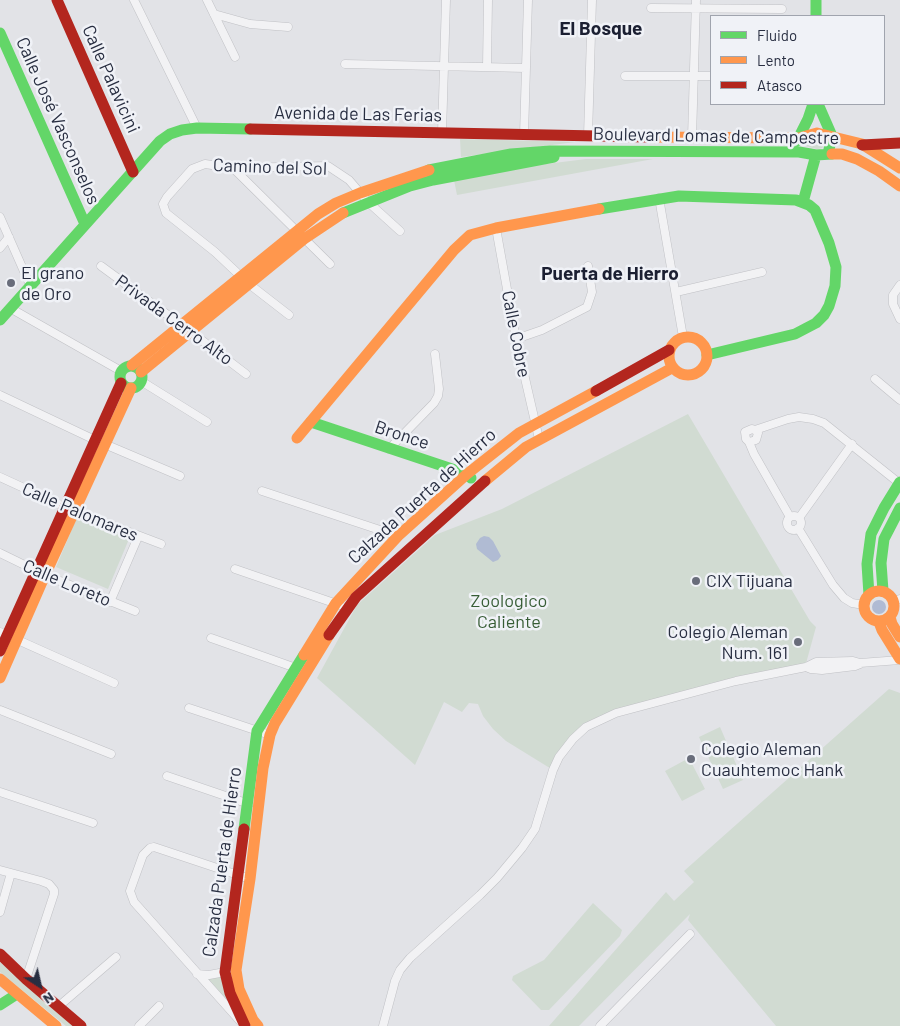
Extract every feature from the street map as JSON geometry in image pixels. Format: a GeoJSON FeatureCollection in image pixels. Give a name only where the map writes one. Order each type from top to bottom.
{"type":"FeatureCollection","features":[{"type":"Feature","properties":{"kind":"main road","name":"Calle Palavicini"},"geometry":{"type":"LineString","coordinates":[[57,0],[133,172]]}},
{"type":"Feature","properties":{"kind":"main road"},"geometry":{"type":"LineString","coordinates":[[816,0],[816,15]]}},
{"type":"Feature","properties":{"kind":"main road","name":"Calle José Vasconselos"},"geometry":{"type":"LineString","coordinates":[[0,33],[85,224]]}},
{"type":"Feature","properties":{"kind":"main road"},"geometry":{"type":"LineString","coordinates":[[799,152],[797,146],[799,138],[808,119],[812,105]]}},
{"type":"Feature","properties":{"kind":"main road"},"geometry":{"type":"LineString","coordinates":[[818,105],[832,136],[828,154]]}},
{"type":"Feature","properties":{"kind":"main road","name":"Avenida de Las Ferias"},"geometry":{"type":"LineString","coordinates":[[0,320],[160,141],[170,134],[197,128],[692,138],[799,138]]}},
{"type":"Feature","properties":{"kind":"main road","name":"Boulevard Lomas de Campestre"},"geometry":{"type":"LineString","coordinates":[[799,138],[817,133],[862,144],[900,168]]}},
{"type":"Feature","properties":{"kind":"main road"},"geometry":{"type":"LineString","coordinates":[[842,154],[862,144],[900,143]]}},
{"type":"Feature","properties":{"kind":"main road","name":"Boulevard Lomas de Campestre"},"geometry":{"type":"LineString","coordinates":[[138,373],[182,324],[296,230],[327,208],[364,197],[415,174],[511,154],[550,151],[799,152],[816,156],[842,154],[857,159],[879,171],[900,186]]}},
{"type":"Feature","properties":{"kind":"main road"},"geometry":{"type":"LineString","coordinates":[[803,202],[816,156]]}},
{"type":"Feature","properties":{"kind":"main road"},"geometry":{"type":"LineString","coordinates":[[297,438],[454,250],[470,235],[496,228],[679,196],[796,200],[815,210],[830,243],[836,267],[835,286],[824,315],[816,323],[795,334],[707,355]]}},
{"type":"Feature","properties":{"kind":"main road","name":"Boulevard Lomas de Campestre"},"geometry":{"type":"LineString","coordinates":[[138,373],[304,239],[364,197]]}},
{"type":"Feature","properties":{"kind":"main road"},"geometry":{"type":"LineString","coordinates":[[683,337],[695,338],[701,342],[705,346],[707,355],[705,365],[695,374],[682,375],[672,368],[669,362],[672,344],[683,337]]}},
{"type":"Feature","properties":{"kind":"main road","name":"Calzada Puerta de Hierro"},"geometry":{"type":"LineString","coordinates":[[245,1026],[230,993],[231,971],[253,805],[257,731],[296,668],[341,606],[398,536],[467,474],[519,433],[535,423],[670,350]]}},
{"type":"Feature","properties":{"kind":"main road"},"geometry":{"type":"LineString","coordinates":[[125,367],[138,373],[138,385],[126,385],[119,376],[125,367]]}},
{"type":"Feature","properties":{"kind":"main road","name":"Calzada Puerta de Hierro"},"geometry":{"type":"LineString","coordinates":[[253,805],[270,735],[341,606],[526,447],[672,368]]}},
{"type":"Feature","properties":{"kind":"main road"},"geometry":{"type":"LineString","coordinates":[[0,651],[40,573],[126,385]]}},
{"type":"Feature","properties":{"kind":"main road","name":"Bronce"},"geometry":{"type":"LineString","coordinates":[[311,422],[467,474],[479,486]]}},
{"type":"Feature","properties":{"kind":"main road"},"geometry":{"type":"LineString","coordinates":[[869,595],[883,591],[897,600],[890,617],[879,622],[870,619],[866,615],[864,606],[869,595],[867,564],[871,534],[900,482]]}},
{"type":"Feature","properties":{"kind":"main road"},"geometry":{"type":"LineString","coordinates":[[883,591],[881,563],[884,539],[900,508]]}},
{"type":"Feature","properties":{"kind":"main road"},"geometry":{"type":"LineString","coordinates":[[890,617],[900,637]]}},
{"type":"Feature","properties":{"kind":"main road"},"geometry":{"type":"LineString","coordinates":[[879,622],[900,659]]}},
{"type":"Feature","properties":{"kind":"main road"},"geometry":{"type":"LineString","coordinates":[[0,678],[8,636]]}},
{"type":"Feature","properties":{"kind":"main road"},"geometry":{"type":"LineString","coordinates":[[0,954],[26,980],[81,1026]]}},
{"type":"Feature","properties":{"kind":"main road","name":"Calzada Puerta de Hierro"},"geometry":{"type":"LineString","coordinates":[[231,971],[245,1004],[258,1026]]}},
{"type":"Feature","properties":{"kind":"main road"},"geometry":{"type":"LineString","coordinates":[[0,979],[56,1026]]}},
{"type":"Feature","properties":{"kind":"main road"},"geometry":{"type":"LineString","coordinates":[[0,1005],[18,994]]}},
{"type":"Feature","properties":{"kind":"street"},"geometry":{"type":"LineString","coordinates":[[134,0],[197,128]]}},
{"type":"Feature","properties":{"kind":"street"},"geometry":{"type":"LineString","coordinates":[[207,0],[234,58]]}},
{"type":"Feature","properties":{"kind":"street"},"geometry":{"type":"LineString","coordinates":[[442,133],[446,0]]}},
{"type":"Feature","properties":{"kind":"street"},"geometry":{"type":"LineString","coordinates":[[487,67],[488,0]]}},
{"type":"Feature","properties":{"kind":"street"},"geometry":{"type":"LineString","coordinates":[[524,135],[528,0]]}},
{"type":"Feature","properties":{"kind":"street"},"geometry":{"type":"LineString","coordinates":[[588,136],[592,0]]}},
{"type":"Feature","properties":{"kind":"street"},"geometry":{"type":"LineString","coordinates":[[651,8],[696,4],[782,9]]}},
{"type":"Feature","properties":{"kind":"street"},"geometry":{"type":"LineString","coordinates":[[692,138],[696,4]]}},
{"type":"Feature","properties":{"kind":"street"},"geometry":{"type":"LineString","coordinates":[[214,14],[250,24],[288,27]]}},
{"type":"Feature","properties":{"kind":"street"},"geometry":{"type":"LineString","coordinates":[[345,64],[526,68]]}},
{"type":"Feature","properties":{"kind":"street"},"geometry":{"type":"LineString","coordinates":[[625,76],[710,76]]}},
{"type":"Feature","properties":{"kind":"street","name":"Camino del Sol"},"geometry":{"type":"LineString","coordinates":[[241,275],[178,224],[163,208],[167,197],[186,174],[198,166],[205,164],[233,168],[328,166],[340,172],[400,230]]}},
{"type":"Feature","properties":{"kind":"street"},"geometry":{"type":"LineString","coordinates":[[233,168],[330,264]]}},
{"type":"Feature","properties":{"kind":"street"},"geometry":{"type":"LineString","coordinates":[[659,198],[683,337]]}},
{"type":"Feature","properties":{"kind":"street"},"geometry":{"type":"LineString","coordinates":[[0,217],[30,285]]}},
{"type":"Feature","properties":{"kind":"street","name":"Calle Cobre"},"geometry":{"type":"LineString","coordinates":[[496,228],[516,339],[539,439]]}},
{"type":"Feature","properties":{"kind":"street"},"geometry":{"type":"LineString","coordinates":[[0,248],[9,237]]}},
{"type":"Feature","properties":{"kind":"street","name":"Privada Cerro Alto"},"geometry":{"type":"LineString","coordinates":[[100,266],[182,324],[246,374]]}},
{"type":"Feature","properties":{"kind":"street"},"geometry":{"type":"LineString","coordinates":[[516,339],[542,330],[587,307],[592,292],[588,266]]}},
{"type":"Feature","properties":{"kind":"street"},"geometry":{"type":"LineString","coordinates":[[676,292],[762,272]]}},
{"type":"Feature","properties":{"kind":"street"},"geometry":{"type":"LineString","coordinates":[[241,275],[249,284],[289,315]]}},
{"type":"Feature","properties":{"kind":"street"},"geometry":{"type":"LineString","coordinates":[[900,284],[892,295],[893,304],[900,319]]}},
{"type":"Feature","properties":{"kind":"street"},"geometry":{"type":"LineString","coordinates":[[10,308],[121,371]]}},
{"type":"Feature","properties":{"kind":"street"},"geometry":{"type":"LineString","coordinates":[[389,449],[438,396],[435,354]]}},
{"type":"Feature","properties":{"kind":"street"},"geometry":{"type":"LineString","coordinates":[[138,373],[207,422]]}},
{"type":"Feature","properties":{"kind":"street"},"geometry":{"type":"LineString","coordinates":[[875,379],[900,400]]}},
{"type":"Feature","properties":{"kind":"street"},"geometry":{"type":"LineString","coordinates":[[0,394],[100,442],[180,476]]}},
{"type":"Feature","properties":{"kind":"street"},"geometry":{"type":"LineString","coordinates":[[790,517],[749,442],[758,437],[755,430],[788,419],[799,417],[813,418],[824,423],[900,482]]}},
{"type":"Feature","properties":{"kind":"street"},"geometry":{"type":"LineString","coordinates":[[798,518],[852,444]]}},
{"type":"Feature","properties":{"kind":"street","name":"Calle Palomares"},"geometry":{"type":"LineString","coordinates":[[0,477],[69,509],[138,537],[161,544]]}},
{"type":"Feature","properties":{"kind":"street"},"geometry":{"type":"LineString","coordinates":[[262,491],[398,536]]}},
{"type":"Feature","properties":{"kind":"street"},"geometry":{"type":"LineString","coordinates":[[790,517],[798,518],[801,523],[795,530],[789,528],[787,522],[790,517]]}},
{"type":"Feature","properties":{"kind":"street"},"geometry":{"type":"LineString","coordinates":[[798,528],[833,585],[844,598],[852,603],[864,606]]}},
{"type":"Feature","properties":{"kind":"street"},"geometry":{"type":"LineString","coordinates":[[110,602],[138,537]]}},
{"type":"Feature","properties":{"kind":"street","name":"Calle Loreto"},"geometry":{"type":"LineString","coordinates":[[0,553],[40,573],[135,611]]}},
{"type":"Feature","properties":{"kind":"street"},"geometry":{"type":"LineString","coordinates":[[235,569],[341,606]]}},
{"type":"Feature","properties":{"kind":"street"},"geometry":{"type":"LineString","coordinates":[[8,636],[114,683]]}},
{"type":"Feature","properties":{"kind":"street"},"geometry":{"type":"LineString","coordinates":[[210,638],[296,668]]}},
{"type":"Feature","properties":{"kind":"street"},"geometry":{"type":"LineString","coordinates":[[383,1026],[395,981],[400,970],[410,958],[497,878],[522,848],[535,829],[559,757],[573,739],[586,727],[616,714],[736,681],[806,667],[822,670],[855,666],[860,663],[900,659]]}},
{"type":"Feature","properties":{"kind":"street"},"geometry":{"type":"LineString","coordinates":[[189,708],[270,735]]}},
{"type":"Feature","properties":{"kind":"street"},"geometry":{"type":"LineString","coordinates":[[0,710],[111,754]]}},
{"type":"Feature","properties":{"kind":"street"},"geometry":{"type":"LineString","coordinates":[[168,776],[253,805]]}},
{"type":"Feature","properties":{"kind":"street"},"geometry":{"type":"LineString","coordinates":[[0,792],[92,823]]}},
{"type":"Feature","properties":{"kind":"street"},"geometry":{"type":"LineString","coordinates":[[244,878],[154,847],[150,848],[143,855],[130,891],[134,902],[245,1026]]}},
{"type":"Feature","properties":{"kind":"street"},"geometry":{"type":"LineString","coordinates":[[0,870],[49,884],[54,890],[26,980]]}},
{"type":"Feature","properties":{"kind":"street"},"geometry":{"type":"LineString","coordinates":[[0,912],[11,873]]}},
{"type":"Feature","properties":{"kind":"street"},"geometry":{"type":"LineString","coordinates":[[600,1026],[690,934]]}},
{"type":"Feature","properties":{"kind":"street"},"geometry":{"type":"LineString","coordinates":[[59,1006],[116,956]]}},
{"type":"Feature","properties":{"kind":"street"},"geometry":{"type":"LineString","coordinates":[[197,974],[209,975],[231,971]]}},
{"type":"Feature","properties":{"kind":"street"},"geometry":{"type":"LineString","coordinates":[[139,1026],[159,1006]]}},
{"type":"Feature","properties":{"kind":"green space"},"geometry":{"type":"Polygon","coordinates":[[[810,136],[824,138],[826,143],[822,148],[817,149],[805,146],[803,142],[810,136]]]}},
{"type":"Feature","properties":{"kind":"green space"},"geometry":{"type":"Polygon","coordinates":[[[460,139],[575,142],[461,157],[460,139]]]}},
{"type":"Feature","properties":{"kind":"green space"},"geometry":{"type":"Polygon","coordinates":[[[586,159],[653,159],[457,195],[454,180],[538,165],[586,159]]]}},
{"type":"Feature","properties":{"kind":"green space","name":"Zoologico Caliente"},"geometry":{"type":"Polygon","coordinates":[[[688,414],[810,621],[816,627],[805,667],[615,713],[586,727],[553,770],[506,741],[483,716],[478,704],[469,703],[462,712],[444,702],[415,765],[317,678],[357,605],[435,535],[502,509],[688,414]]]}},
{"type":"Feature","properties":{"kind":"green space"},"geometry":{"type":"Polygon","coordinates":[[[77,517],[129,539],[108,589],[56,567],[77,517]]]}},
{"type":"Feature","properties":{"kind":"green space"},"geometry":{"type":"Polygon","coordinates":[[[889,689],[900,693],[900,1026],[776,1026],[688,920],[690,914],[579,1026],[549,1026],[666,892],[674,901],[694,882],[684,871],[889,689]]]}},
{"type":"Feature","properties":{"kind":"green space"},"geometry":{"type":"Polygon","coordinates":[[[720,727],[743,780],[723,789],[699,737],[720,727]]]}},
{"type":"Feature","properties":{"kind":"green space"},"geometry":{"type":"Polygon","coordinates":[[[689,758],[705,789],[682,801],[665,771],[689,758]]]}},
{"type":"Feature","properties":{"kind":"green space"},"geometry":{"type":"Polygon","coordinates":[[[593,903],[622,930],[620,936],[549,1010],[541,1010],[512,980],[513,976],[544,960],[593,903]]]}},
{"type":"Feature","properties":{"kind":"green space"},"geometry":{"type":"Polygon","coordinates":[[[0,962],[75,1026],[66,1026],[0,972],[0,962]]]}},
{"type":"Feature","properties":{"kind":"green space"},"geometry":{"type":"Polygon","coordinates":[[[220,975],[229,1002],[203,977],[214,978],[220,975]]]}},
{"type":"Feature","properties":{"kind":"water"},"geometry":{"type":"Polygon","coordinates":[[[484,536],[489,537],[493,541],[501,556],[498,560],[493,562],[477,549],[476,544],[484,536]]]}},
{"type":"Feature","properties":{"kind":"water"},"geometry":{"type":"Polygon","coordinates":[[[876,600],[882,600],[886,607],[882,614],[876,614],[872,610],[872,604],[876,600]]]}},
{"type":"Feature","properties":{"kind":"traffic: fast"},"geometry":{"type":"LineString","coordinates":[[816,0],[816,15]]}},
{"type":"Feature","properties":{"kind":"traffic: fast"},"geometry":{"type":"LineString","coordinates":[[0,33],[85,224]]}},
{"type":"Feature","properties":{"kind":"traffic: fast"},"geometry":{"type":"LineString","coordinates":[[797,141],[813,105]]}},
{"type":"Feature","properties":{"kind":"traffic: fast"},"geometry":{"type":"LineString","coordinates":[[818,105],[832,136],[828,154]]}},
{"type":"Feature","properties":{"kind":"traffic: fast"},"geometry":{"type":"LineString","coordinates":[[0,320],[160,141],[170,134],[182,130],[197,128],[250,129]]}},
{"type":"Feature","properties":{"kind":"traffic: fast"},"geometry":{"type":"LineString","coordinates":[[429,170],[511,154],[550,151],[799,152],[816,155],[832,154]]}},
{"type":"Feature","properties":{"kind":"traffic: fast"},"geometry":{"type":"LineString","coordinates":[[803,202],[816,155]]}},
{"type":"Feature","properties":{"kind":"traffic: fast"},"geometry":{"type":"LineString","coordinates":[[343,213],[410,186],[554,157]]}},
{"type":"Feature","properties":{"kind":"traffic: fast"},"geometry":{"type":"LineString","coordinates":[[599,209],[679,196],[796,200],[809,205],[815,210],[829,243],[836,267],[835,286],[824,315],[816,323],[795,334],[707,355]]}},
{"type":"Feature","properties":{"kind":"traffic: fast"},"geometry":{"type":"LineString","coordinates":[[131,366],[139,369],[142,377],[139,385],[131,388],[123,385],[120,377],[123,369],[131,366]]}},
{"type":"Feature","properties":{"kind":"traffic: fast"},"geometry":{"type":"LineString","coordinates":[[311,422],[467,474],[471,478]]}},
{"type":"Feature","properties":{"kind":"traffic: fast"},"geometry":{"type":"LineString","coordinates":[[869,595],[867,564],[871,534],[900,482]]}},
{"type":"Feature","properties":{"kind":"traffic: fast"},"geometry":{"type":"LineString","coordinates":[[883,591],[881,563],[884,539],[900,508]]}},
{"type":"Feature","properties":{"kind":"traffic: fast"},"geometry":{"type":"LineString","coordinates":[[244,829],[257,731],[304,655]]}},
{"type":"Feature","properties":{"kind":"traffic: fast"},"geometry":{"type":"LineString","coordinates":[[0,1005],[17,994]]}},
{"type":"Feature","properties":{"kind":"traffic: slow"},"geometry":{"type":"LineString","coordinates":[[648,137],[799,138],[817,133],[862,144],[900,168]]}},
{"type":"Feature","properties":{"kind":"traffic: slow"},"geometry":{"type":"LineString","coordinates":[[832,154],[842,154],[857,159],[879,171],[900,186]]}},
{"type":"Feature","properties":{"kind":"traffic: slow"},"geometry":{"type":"LineString","coordinates":[[132,365],[318,214],[336,203],[360,193],[429,170]]}},
{"type":"Feature","properties":{"kind":"traffic: slow"},"geometry":{"type":"LineString","coordinates":[[297,438],[454,250],[470,235],[496,228],[599,209]]}},
{"type":"Feature","properties":{"kind":"traffic: slow"},"geometry":{"type":"LineString","coordinates":[[141,372],[304,239],[343,213]]}},
{"type":"Feature","properties":{"kind":"traffic: slow"},"geometry":{"type":"LineString","coordinates":[[688,337],[702,342],[707,356],[702,370],[688,375],[674,370],[669,356],[674,342],[688,337]]}},
{"type":"Feature","properties":{"kind":"traffic: slow"},"geometry":{"type":"LineString","coordinates":[[485,481],[526,447],[672,368]]}},
{"type":"Feature","properties":{"kind":"traffic: slow"},"geometry":{"type":"LineString","coordinates":[[0,678],[131,388]]}},
{"type":"Feature","properties":{"kind":"traffic: slow"},"geometry":{"type":"LineString","coordinates":[[304,655],[336,603],[398,536],[467,474],[519,433],[596,391]]}},
{"type":"Feature","properties":{"kind":"traffic: slow"},"geometry":{"type":"LineString","coordinates":[[879,591],[890,595],[894,606],[890,617],[879,621],[868,617],[864,606],[868,595],[879,591]]}},
{"type":"Feature","properties":{"kind":"traffic: slow"},"geometry":{"type":"LineString","coordinates":[[890,617],[900,637]]}},
{"type":"Feature","properties":{"kind":"traffic: slow"},"geometry":{"type":"LineString","coordinates":[[879,622],[900,659]]}},
{"type":"Feature","properties":{"kind":"traffic: slow"},"geometry":{"type":"LineString","coordinates":[[258,1026],[253,1020],[239,989],[236,970],[250,879],[263,768],[270,735],[275,723],[329,635]]}},
{"type":"Feature","properties":{"kind":"traffic: slow"},"geometry":{"type":"LineString","coordinates":[[0,979],[56,1026]]}},
{"type":"Feature","properties":{"kind":"traffic: jam"},"geometry":{"type":"LineString","coordinates":[[57,0],[133,172]]}},
{"type":"Feature","properties":{"kind":"traffic: jam"},"geometry":{"type":"LineString","coordinates":[[250,129],[648,137]]}},
{"type":"Feature","properties":{"kind":"traffic: jam"},"geometry":{"type":"LineString","coordinates":[[862,145],[900,143]]}},
{"type":"Feature","properties":{"kind":"traffic: jam"},"geometry":{"type":"LineString","coordinates":[[596,391],[669,350]]}},
{"type":"Feature","properties":{"kind":"traffic: jam"},"geometry":{"type":"LineString","coordinates":[[0,651],[121,383]]}},
{"type":"Feature","properties":{"kind":"traffic: jam"},"geometry":{"type":"LineString","coordinates":[[329,635],[356,597],[485,481]]}},
{"type":"Feature","properties":{"kind":"traffic: jam"},"geometry":{"type":"LineString","coordinates":[[244,829],[225,972],[230,993],[245,1026]]}},
{"type":"Feature","properties":{"kind":"traffic: jam"},"geometry":{"type":"LineString","coordinates":[[0,954],[81,1026]]}},
{"type":"Feature","properties":{"kind":"place","name":"El grano de Oro"},"geometry":{"type":"Point","coordinates":[11,283]}},
{"type":"Feature","properties":{"kind":"place","name":"CIX Tijuana"},"geometry":{"type":"Point","coordinates":[696,581]}},
{"type":"Feature","properties":{"kind":"place","name":"Colegio Aleman Num. 161"},"geometry":{"type":"Point","coordinates":[798,642]}},
{"type":"Feature","properties":{"kind":"place","name":"Colegio Aleman Cuauhtemoc Hank"},"geometry":{"type":"Point","coordinates":[691,759]}},
{"type":"Feature","properties":{"kind":"district","name":"El Bosque"},"geometry":{"type":"Point","coordinates":[601,29]}},
{"type":"Feature","properties":{"kind":"district","name":"Puerta de Hierro"},"geometry":{"type":"Point","coordinates":[610,274]}}]}
